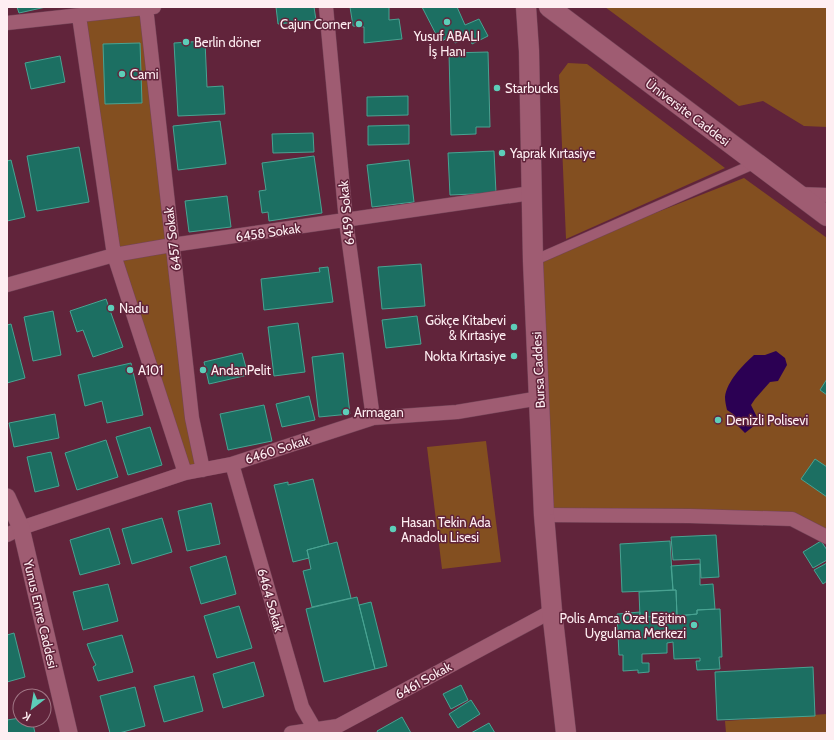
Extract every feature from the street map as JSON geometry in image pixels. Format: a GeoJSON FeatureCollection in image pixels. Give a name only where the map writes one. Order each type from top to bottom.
{"type":"FeatureCollection","features":[{"type":"Feature","properties":{"kind":"main road","name":"Bursa Caddesi"},"geometry":{"type":"LineString","coordinates":[[526,7],[529,51],[533,260],[544,516],[552,612],[566,733]]}},
{"type":"Feature","properties":{"kind":"main road","name":"Üniversite Caddesi"},"geometry":{"type":"LineString","coordinates":[[549,7],[827,216]]}},
{"type":"Feature","properties":{"kind":"street"},"geometry":{"type":"LineString","coordinates":[[7,24],[149,7]]}},
{"type":"Feature","properties":{"kind":"street","name":"6457 Sokak"},"geometry":{"type":"LineString","coordinates":[[149,7],[172,245],[192,418],[203,470]]}},
{"type":"Feature","properties":{"kind":"street","name":"6459 Sokak"},"geometry":{"type":"LineString","coordinates":[[326,7],[346,221],[373,418]]}},
{"type":"Feature","properties":{"kind":"street"},"geometry":{"type":"LineString","coordinates":[[79,16],[114,255],[185,473]]}},
{"type":"Feature","properties":{"kind":"street"},"geometry":{"type":"LineString","coordinates":[[533,260],[756,163]]}},
{"type":"Feature","properties":{"kind":"street","name":"6458 Sokak"},"geometry":{"type":"LineString","coordinates":[[7,285],[114,255],[172,245],[531,193]]}},
{"type":"Feature","properties":{"kind":"street"},"geometry":{"type":"LineString","coordinates":[[797,194],[827,195]]}},
{"type":"Feature","properties":{"kind":"street","name":"6460 Sokak"},"geometry":{"type":"LineString","coordinates":[[14,531],[185,473],[232,464],[373,418],[456,412],[540,398]]}},
{"type":"Feature","properties":{"kind":"street","name":"6464 Sokak"},"geometry":{"type":"LineString","coordinates":[[232,464],[302,707],[316,731]]}},
{"type":"Feature","properties":{"kind":"street","name":"Yunus Emre Caddesi"},"geometry":{"type":"LineString","coordinates":[[7,497],[14,531],[69,733]]}},
{"type":"Feature","properties":{"kind":"street"},"geometry":{"type":"LineString","coordinates":[[544,516],[690,516],[792,519],[827,537]]}},
{"type":"Feature","properties":{"kind":"street","name":"6461 Sokak"},"geometry":{"type":"LineString","coordinates":[[291,733],[316,731],[338,726],[552,612]]}},
{"type":"Feature","properties":{"kind":"shaded area"},"geometry":{"type":"Polygon","coordinates":[[[605,7],[827,7],[827,127],[804,126],[763,101],[739,106],[605,7]]]}},
{"type":"Feature","properties":{"kind":"shaded area"},"geometry":{"type":"Polygon","coordinates":[[[146,8],[203,470],[185,473],[114,255],[79,16],[146,8]]]}},
{"type":"Feature","properties":{"kind":"shaded area"},"geometry":{"type":"Polygon","coordinates":[[[568,63],[587,64],[725,168],[566,239],[559,75],[568,63]]]}},
{"type":"Feature","properties":{"kind":"shaded area"},"geometry":{"type":"Polygon","coordinates":[[[744,178],[827,238],[827,537],[792,519],[544,515],[533,261],[744,178]]]}},
{"type":"Feature","properties":{"kind":"shaded area"},"geometry":{"type":"Polygon","coordinates":[[[776,351],[785,358],[787,365],[778,381],[770,382],[751,405],[758,419],[755,425],[745,433],[737,425],[733,414],[727,410],[725,399],[726,391],[732,379],[754,355],[765,355],[776,351]]]}},
{"type":"Feature","properties":{"kind":"shaded area"},"geometry":{"type":"Polygon","coordinates":[[[486,441],[501,562],[442,569],[427,447],[486,441]]]}},
{"type":"Feature","properties":{"kind":"shaded area"},"geometry":{"type":"Polygon","coordinates":[[[827,714],[827,733],[726,733],[725,721],[827,714]]]}},
{"type":"Feature","properties":{"kind":"building"},"geometry":{"type":"Polygon","coordinates":[[[17,7],[46,7],[19,13],[17,7]]]}},
{"type":"Feature","properties":{"kind":"building"},"geometry":{"type":"Polygon","coordinates":[[[276,7],[314,7],[316,20],[278,24],[276,7]]]}},
{"type":"Feature","properties":{"kind":"building"},"geometry":{"type":"Polygon","coordinates":[[[350,7],[389,7],[389,20],[399,19],[402,39],[364,43],[364,27],[353,26],[350,7]]]}},
{"type":"Feature","properties":{"kind":"building","name":"Yusuf ABALI İş Hanı"},"geometry":{"type":"Polygon","coordinates":[[[422,7],[457,7],[465,25],[479,19],[488,36],[472,44],[469,36],[455,43],[451,36],[440,42],[422,7]]]}},
{"type":"Feature","properties":{"kind":"building"},"geometry":{"type":"Polygon","coordinates":[[[205,41],[207,87],[223,86],[225,114],[178,116],[174,43],[205,41]]]}},
{"type":"Feature","properties":{"kind":"building","name":"Cami"},"geometry":{"type":"Polygon","coordinates":[[[140,43],[142,103],[105,104],[103,44],[140,43]]]}},
{"type":"Feature","properties":{"kind":"building"},"geometry":{"type":"Polygon","coordinates":[[[488,52],[490,127],[476,127],[476,134],[451,135],[449,53],[488,52]]]}},
{"type":"Feature","properties":{"kind":"building"},"geometry":{"type":"Polygon","coordinates":[[[60,56],[65,82],[31,89],[25,63],[60,56]]]}},
{"type":"Feature","properties":{"kind":"building"},"geometry":{"type":"Polygon","coordinates":[[[408,96],[408,115],[367,116],[367,97],[408,96]]]}},
{"type":"Feature","properties":{"kind":"building"},"geometry":{"type":"Polygon","coordinates":[[[220,121],[226,164],[178,170],[173,126],[220,121]]]}},
{"type":"Feature","properties":{"kind":"building"},"geometry":{"type":"Polygon","coordinates":[[[409,125],[409,144],[368,145],[368,126],[409,125]]]}},
{"type":"Feature","properties":{"kind":"building"},"geometry":{"type":"Polygon","coordinates":[[[313,133],[314,152],[273,153],[272,134],[313,133]]]}},
{"type":"Feature","properties":{"kind":"building"},"geometry":{"type":"Polygon","coordinates":[[[79,147],[89,202],[37,211],[27,156],[79,147]]]}},
{"type":"Feature","properties":{"kind":"building"},"geometry":{"type":"Polygon","coordinates":[[[494,151],[496,193],[450,195],[448,153],[494,151]]]}},
{"type":"Feature","properties":{"kind":"building"},"geometry":{"type":"Polygon","coordinates":[[[314,156],[322,213],[269,221],[268,212],[262,213],[259,191],[266,190],[262,163],[314,156]]]}},
{"type":"Feature","properties":{"kind":"building"},"geometry":{"type":"Polygon","coordinates":[[[11,160],[25,217],[7,221],[7,161],[11,160]]]}},
{"type":"Feature","properties":{"kind":"building"},"geometry":{"type":"Polygon","coordinates":[[[409,160],[414,202],[372,207],[367,165],[409,160]]]}},
{"type":"Feature","properties":{"kind":"building"},"geometry":{"type":"Polygon","coordinates":[[[227,196],[231,227],[189,232],[185,201],[227,196]]]}},
{"type":"Feature","properties":{"kind":"building"},"geometry":{"type":"Polygon","coordinates":[[[421,264],[425,306],[382,309],[378,267],[421,264]]]}},
{"type":"Feature","properties":{"kind":"building"},"geometry":{"type":"Polygon","coordinates":[[[328,267],[333,302],[264,310],[261,279],[320,272],[319,268],[328,267]]]}},
{"type":"Feature","properties":{"kind":"building"},"geometry":{"type":"Polygon","coordinates":[[[106,299],[123,347],[93,357],[83,330],[77,332],[70,311],[106,299]]]}},
{"type":"Feature","properties":{"kind":"building"},"geometry":{"type":"Polygon","coordinates":[[[53,311],[61,355],[33,361],[24,317],[53,311]]]}},
{"type":"Feature","properties":{"kind":"building"},"geometry":{"type":"Polygon","coordinates":[[[417,316],[421,344],[386,348],[382,320],[417,316]]]}},
{"type":"Feature","properties":{"kind":"building"},"geometry":{"type":"Polygon","coordinates":[[[298,323],[305,372],[274,376],[268,327],[298,323]]]}},
{"type":"Feature","properties":{"kind":"building"},"geometry":{"type":"Polygon","coordinates":[[[11,324],[25,378],[7,383],[7,325],[11,324]]]}},
{"type":"Feature","properties":{"kind":"building"},"geometry":{"type":"Polygon","coordinates":[[[242,353],[248,375],[209,384],[204,362],[242,353]]]}},
{"type":"Feature","properties":{"kind":"building"},"geometry":{"type":"Polygon","coordinates":[[[343,353],[350,414],[319,417],[312,357],[343,353]]]}},
{"type":"Feature","properties":{"kind":"building"},"geometry":{"type":"Polygon","coordinates":[[[131,363],[143,415],[107,423],[102,401],[85,406],[78,375],[131,363]]]}},
{"type":"Feature","properties":{"kind":"building"},"geometry":{"type":"Polygon","coordinates":[[[827,379],[827,395],[820,390],[827,379]]]}},
{"type":"Feature","properties":{"kind":"building"},"geometry":{"type":"Polygon","coordinates":[[[309,396],[315,420],[282,427],[276,404],[309,396]]]}},
{"type":"Feature","properties":{"kind":"building"},"geometry":{"type":"Polygon","coordinates":[[[264,405],[272,441],[228,450],[220,414],[264,405]]]}},
{"type":"Feature","properties":{"kind":"building"},"geometry":{"type":"Polygon","coordinates":[[[55,414],[59,438],[14,447],[9,423],[55,414]]]}},
{"type":"Feature","properties":{"kind":"building"},"geometry":{"type":"Polygon","coordinates":[[[150,427],[162,465],[128,475],[116,437],[150,427]]]}},
{"type":"Feature","properties":{"kind":"building"},"geometry":{"type":"Polygon","coordinates":[[[106,440],[118,477],[77,490],[65,453],[106,440]]]}},
{"type":"Feature","properties":{"kind":"building"},"geometry":{"type":"Polygon","coordinates":[[[51,452],[59,486],[35,492],[27,457],[51,452]]]}},
{"type":"Feature","properties":{"kind":"building"},"geometry":{"type":"Polygon","coordinates":[[[815,459],[827,467],[827,497],[801,479],[815,459]]]}},
{"type":"Feature","properties":{"kind":"building"},"geometry":{"type":"Polygon","coordinates":[[[313,479],[329,544],[307,550],[309,558],[293,562],[274,485],[288,482],[288,485],[313,479]]]}},
{"type":"Feature","properties":{"kind":"building"},"geometry":{"type":"Polygon","coordinates":[[[211,503],[220,544],[187,551],[178,511],[211,503]]]}},
{"type":"Feature","properties":{"kind":"building"},"geometry":{"type":"Polygon","coordinates":[[[162,518],[172,552],[132,564],[122,529],[162,518]]]}},
{"type":"Feature","properties":{"kind":"building"},"geometry":{"type":"Polygon","coordinates":[[[109,528],[120,564],[80,575],[70,540],[109,528]]]}},
{"type":"Feature","properties":{"kind":"building"},"geometry":{"type":"Polygon","coordinates":[[[716,535],[719,577],[701,578],[700,559],[673,560],[671,537],[716,535]]]}},
{"type":"Feature","properties":{"kind":"building"},"geometry":{"type":"Polygon","coordinates":[[[670,541],[673,590],[622,592],[620,544],[670,541]]]}},
{"type":"Feature","properties":{"kind":"building"},"geometry":{"type":"Polygon","coordinates":[[[821,541],[827,550],[827,560],[813,568],[803,552],[821,541]]]}},
{"type":"Feature","properties":{"kind":"building"},"geometry":{"type":"Polygon","coordinates":[[[337,542],[351,598],[312,607],[303,571],[311,569],[307,550],[337,542]]]}},
{"type":"Feature","properties":{"kind":"building"},"geometry":{"type":"Polygon","coordinates":[[[226,556],[236,594],[201,604],[190,567],[226,556]]]}},
{"type":"Feature","properties":{"kind":"building"},"geometry":{"type":"Polygon","coordinates":[[[827,563],[827,581],[823,584],[814,570],[827,563]]]}},
{"type":"Feature","properties":{"kind":"building"},"geometry":{"type":"Polygon","coordinates":[[[700,564],[700,585],[713,584],[715,609],[697,610],[697,614],[677,616],[676,590],[673,590],[671,566],[700,564]]]}},
{"type":"Feature","properties":{"kind":"building"},"geometry":{"type":"Polygon","coordinates":[[[108,584],[118,621],[83,630],[73,592],[108,584]]]}},
{"type":"Feature","properties":{"kind":"building"},"geometry":{"type":"Polygon","coordinates":[[[676,590],[677,616],[640,617],[639,592],[676,590]]]}},
{"type":"Feature","properties":{"kind":"building"},"geometry":{"type":"Polygon","coordinates":[[[357,597],[375,669],[324,682],[306,609],[357,597]]]}},
{"type":"Feature","properties":{"kind":"building"},"geometry":{"type":"Polygon","coordinates":[[[371,602],[387,666],[375,669],[359,605],[371,602]]]}},
{"type":"Feature","properties":{"kind":"building"},"geometry":{"type":"Polygon","coordinates":[[[239,606],[252,648],[217,658],[204,616],[239,606]]]}},
{"type":"Feature","properties":{"kind":"building"},"geometry":{"type":"Polygon","coordinates":[[[720,609],[722,657],[719,657],[720,669],[697,670],[696,661],[700,661],[700,658],[674,659],[673,642],[667,643],[667,653],[642,654],[642,663],[649,663],[649,672],[638,673],[638,670],[623,671],[623,655],[619,655],[617,614],[640,612],[640,617],[677,616],[697,614],[697,610],[720,609]]]}},
{"type":"Feature","properties":{"kind":"building"},"geometry":{"type":"Polygon","coordinates":[[[14,633],[25,677],[7,682],[7,635],[14,633]]]}},
{"type":"Feature","properties":{"kind":"building"},"geometry":{"type":"Polygon","coordinates":[[[122,635],[133,672],[98,681],[93,667],[96,665],[87,644],[122,635]]]}},
{"type":"Feature","properties":{"kind":"building"},"geometry":{"type":"Polygon","coordinates":[[[254,662],[264,696],[223,708],[213,674],[254,662]]]}},
{"type":"Feature","properties":{"kind":"building"},"geometry":{"type":"Polygon","coordinates":[[[813,667],[815,716],[717,720],[715,672],[813,667]]]}},
{"type":"Feature","properties":{"kind":"building"},"geometry":{"type":"Polygon","coordinates":[[[194,676],[203,711],[164,722],[154,686],[194,676]]]}},
{"type":"Feature","properties":{"kind":"building"},"geometry":{"type":"Polygon","coordinates":[[[461,685],[468,700],[451,709],[443,694],[461,685]]]}},
{"type":"Feature","properties":{"kind":"building"},"geometry":{"type":"Polygon","coordinates":[[[135,687],[145,726],[119,733],[110,733],[100,696],[135,687]]]}},
{"type":"Feature","properties":{"kind":"building"},"geometry":{"type":"Polygon","coordinates":[[[471,700],[480,714],[458,728],[449,714],[471,700]]]}},
{"type":"Feature","properties":{"kind":"building"},"geometry":{"type":"Polygon","coordinates":[[[402,717],[411,733],[378,733],[377,731],[402,717]]]}},
{"type":"Feature","properties":{"kind":"building"},"geometry":{"type":"Polygon","coordinates":[[[12,719],[12,728],[34,728],[35,733],[7,733],[7,720],[12,719]]]}},
{"type":"Feature","properties":{"kind":"building"},"geometry":{"type":"Polygon","coordinates":[[[489,723],[495,733],[471,733],[489,723]]]}},
{"type":"Feature","properties":{"kind":"place","name":"Yusuf ABALI İş Hanı"},"geometry":{"type":"Point","coordinates":[447,22]}},
{"type":"Feature","properties":{"kind":"place","name":"Cajun Corner"},"geometry":{"type":"Point","coordinates":[359,24]}},
{"type":"Feature","properties":{"kind":"place","name":"Berlin döner"},"geometry":{"type":"Point","coordinates":[186,42]}},
{"type":"Feature","properties":{"kind":"place","name":"Cami"},"geometry":{"type":"Point","coordinates":[122,74]}},
{"type":"Feature","properties":{"kind":"place","name":"Starbucks"},"geometry":{"type":"Point","coordinates":[497,88]}},
{"type":"Feature","properties":{"kind":"place","name":"Yaprak Kırtasiye"},"geometry":{"type":"Point","coordinates":[502,153]}},
{"type":"Feature","properties":{"kind":"place","name":"Nadu"},"geometry":{"type":"Point","coordinates":[111,308]}},
{"type":"Feature","properties":{"kind":"place","name":"Gökçe Kitabevi & Kırtasiye"},"geometry":{"type":"Point","coordinates":[514,327]}},
{"type":"Feature","properties":{"kind":"place","name":"Nokta Kırtasiye"},"geometry":{"type":"Point","coordinates":[514,356]}},
{"type":"Feature","properties":{"kind":"place","name":"A101"},"geometry":{"type":"Point","coordinates":[130,370]}},
{"type":"Feature","properties":{"kind":"place","name":"AndanPelit"},"geometry":{"type":"Point","coordinates":[203,370]}},
{"type":"Feature","properties":{"kind":"place","name":"Armagan"},"geometry":{"type":"Point","coordinates":[346,412]}},
{"type":"Feature","properties":{"kind":"place","name":"Denizli Polisevi"},"geometry":{"type":"Point","coordinates":[718,420]}},
{"type":"Feature","properties":{"kind":"place","name":"Hasan Tekin Ada Anadolu Lisesi"},"geometry":{"type":"Point","coordinates":[393,529]}},
{"type":"Feature","properties":{"kind":"place","name":"Polis Amca Özel Eğitim Uygulama Merkezi"},"geometry":{"type":"Point","coordinates":[694,625]}}]}
